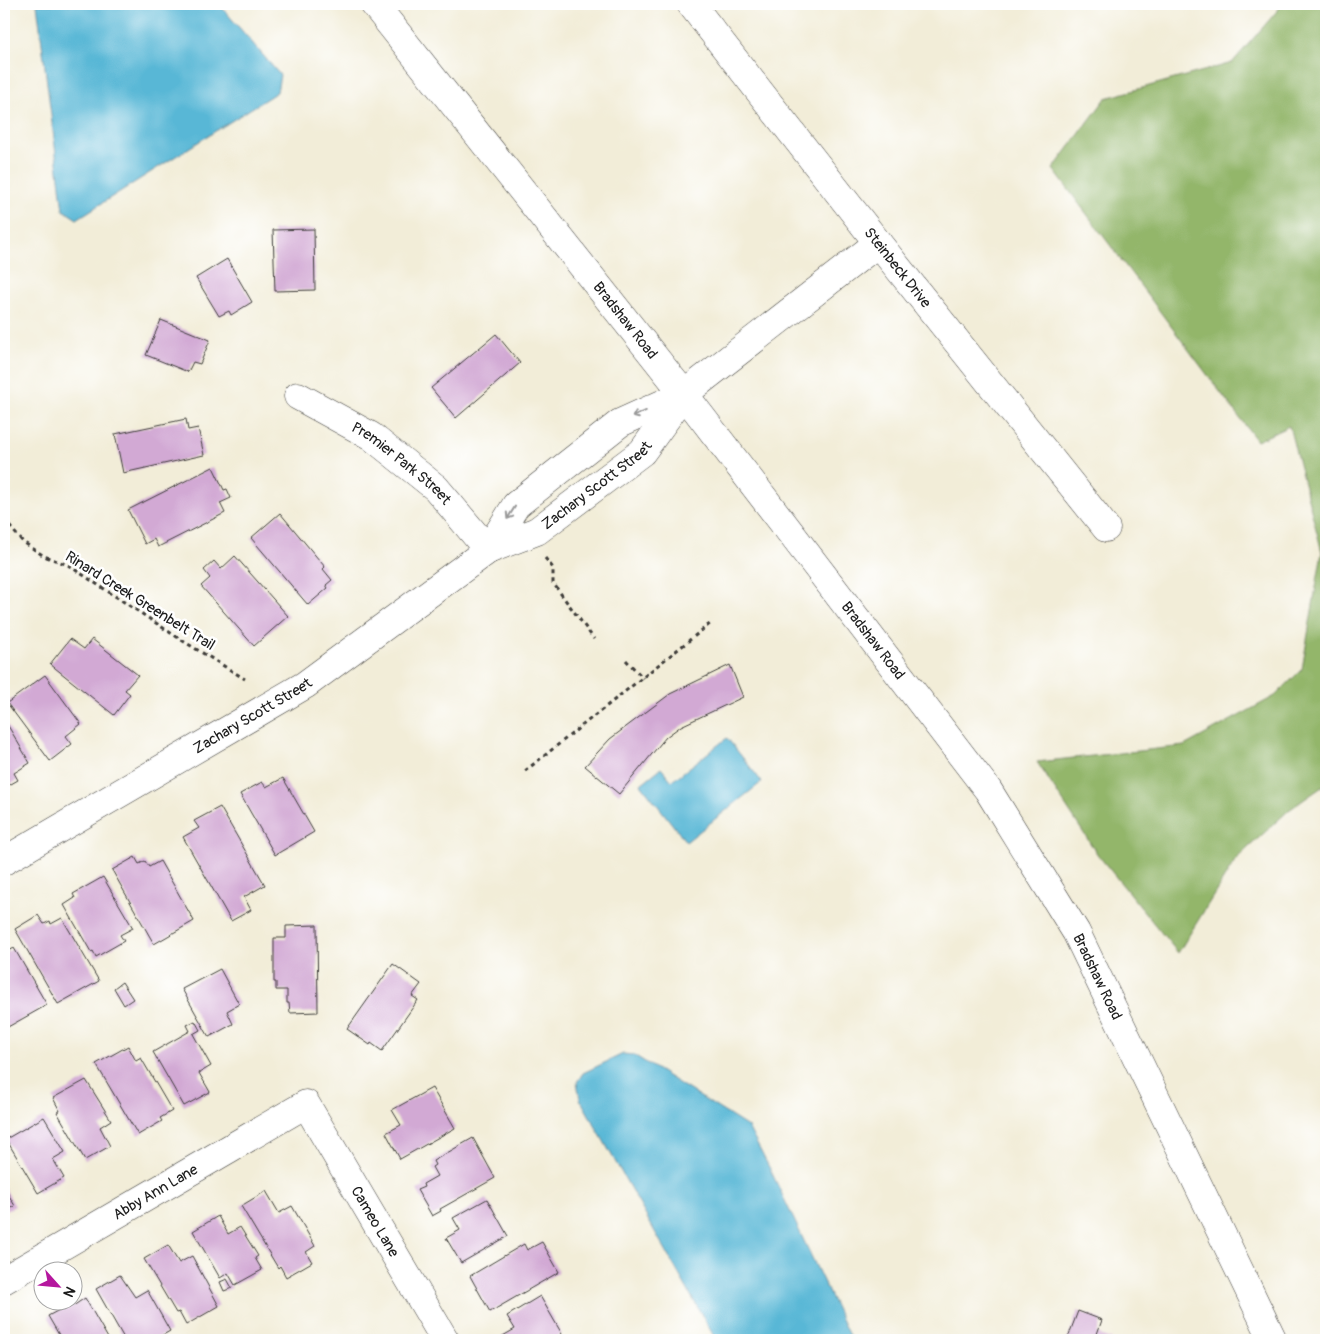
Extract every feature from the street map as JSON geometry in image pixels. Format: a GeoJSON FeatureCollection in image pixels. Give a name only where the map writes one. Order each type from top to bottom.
{"type":"FeatureCollection","features":[{"type":"Feature","properties":{"kind":"street","name":"Bradshaw Road"},"geometry":{"type":"LineString","coordinates":[[374,4],[684,394],[988,790],[1076,932],[1273,1340]]}},
{"type":"Feature","properties":{"kind":"street","name":"Steinbeck Drive"},"geometry":{"type":"LineString","coordinates":[[691,4],[878,243],[1106,528]]}},
{"type":"Feature","properties":{"kind":"street","name":"Zachary Scott Street"},"geometry":{"type":"LineString","coordinates":[[488,550],[516,505],[620,423],[684,394],[878,243]]}},
{"type":"Feature","properties":{"kind":"street","name":"Zachary Scott Street"},"geometry":{"type":"LineString","coordinates":[[4,861],[305,685],[488,550],[537,531],[642,452],[684,394]]}},
{"type":"Feature","properties":{"kind":"street","name":"Premier Park Street"},"geometry":{"type":"LineString","coordinates":[[298,396],[371,436],[436,488],[488,550]]}},
{"type":"Feature","properties":{"kind":"street","name":"Abby Ann Lane"},"geometry":{"type":"LineString","coordinates":[[4,1280],[306,1104]]}},
{"type":"Feature","properties":{"kind":"street","name":"Cameo Lane"},"geometry":{"type":"LineString","coordinates":[[306,1104],[445,1340]]}},
{"type":"Feature","properties":{"kind":"path","name":"Rinard Creek Greenbelt Trail"},"geometry":{"type":"LineString","coordinates":[[4,520],[24,542],[44,556],[68,565],[184,642],[245,679]]}},
{"type":"Feature","properties":{"kind":"path"},"geometry":{"type":"LineString","coordinates":[[545,558],[554,568],[553,583],[594,640]]}},
{"type":"Feature","properties":{"kind":"path"},"geometry":{"type":"LineString","coordinates":[[525,771],[712,623]]}},
{"type":"Feature","properties":{"kind":"path"},"geometry":{"type":"LineString","coordinates":[[626,660],[643,678]]}},
{"type":"Feature","properties":{"kind":"green space"},"geometry":{"type":"Polygon","coordinates":[[[1283,4],[1326,4],[1326,786],[1289,810],[1236,859],[1178,953],[1098,855],[1037,762],[1184,746],[1275,696],[1302,669],[1322,552],[1289,426],[1257,441],[1053,169],[1106,98],[1232,63],[1283,4]]]}},
{"type":"Feature","properties":{"kind":"water"},"geometry":{"type":"Polygon","coordinates":[[[37,4],[219,4],[280,75],[277,92],[77,219],[63,210],[37,4]]]}},
{"type":"Feature","properties":{"kind":"water"},"geometry":{"type":"Polygon","coordinates":[[[727,738],[762,782],[686,842],[641,784],[661,768],[672,781],[727,738]]]}},
{"type":"Feature","properties":{"kind":"water"},"geometry":{"type":"Polygon","coordinates":[[[623,1054],[634,1055],[748,1127],[770,1169],[851,1340],[716,1340],[580,1099],[577,1082],[583,1073],[623,1054]]]}},
{"type":"Feature","properties":{"kind":"building"},"geometry":{"type":"Polygon","coordinates":[[[314,229],[315,290],[275,291],[273,230],[314,229]]]}},
{"type":"Feature","properties":{"kind":"building"},"geometry":{"type":"Polygon","coordinates":[[[227,259],[252,302],[231,315],[229,311],[219,316],[196,278],[227,259]]]}},
{"type":"Feature","properties":{"kind":"building"},"geometry":{"type":"Polygon","coordinates":[[[161,320],[210,340],[200,364],[193,362],[188,372],[146,355],[161,320]]]}},
{"type":"Feature","properties":{"kind":"building"},"geometry":{"type":"Polygon","coordinates":[[[496,334],[520,363],[456,418],[431,388],[496,334]]]}},
{"type":"Feature","properties":{"kind":"building"},"geometry":{"type":"Polygon","coordinates":[[[186,419],[188,430],[198,428],[204,455],[123,473],[115,434],[186,419]]]}},
{"type":"Feature","properties":{"kind":"building"},"geometry":{"type":"Polygon","coordinates":[[[213,467],[224,490],[227,489],[231,498],[220,503],[225,513],[158,547],[154,539],[145,544],[128,510],[213,467]]]}},
{"type":"Feature","properties":{"kind":"building"},"geometry":{"type":"Polygon","coordinates":[[[280,513],[325,567],[323,569],[332,580],[326,585],[328,588],[308,605],[251,538],[280,513]]]}},
{"type":"Feature","properties":{"kind":"building"},"geometry":{"type":"Polygon","coordinates":[[[235,556],[288,616],[254,646],[201,586],[210,578],[204,570],[214,561],[221,569],[235,556]]]}},
{"type":"Feature","properties":{"kind":"building"},"geometry":{"type":"Polygon","coordinates":[[[70,639],[84,649],[92,639],[138,675],[125,690],[130,694],[114,715],[50,664],[70,639]]]}},
{"type":"Feature","properties":{"kind":"building"},"geometry":{"type":"Polygon","coordinates":[[[730,665],[743,697],[681,726],[666,737],[619,794],[585,766],[610,739],[670,694],[730,665]]]}},
{"type":"Feature","properties":{"kind":"building"},"geometry":{"type":"Polygon","coordinates":[[[45,675],[81,724],[66,736],[72,744],[50,761],[7,703],[45,675]]]}},
{"type":"Feature","properties":{"kind":"building"},"geometry":{"type":"Polygon","coordinates":[[[4,719],[30,763],[14,773],[18,780],[4,788],[4,719]]]}},
{"type":"Feature","properties":{"kind":"building"},"geometry":{"type":"Polygon","coordinates":[[[283,778],[314,832],[275,855],[240,794],[262,782],[266,787],[283,778]]]}},
{"type":"Feature","properties":{"kind":"building"},"geometry":{"type":"Polygon","coordinates":[[[220,807],[265,885],[244,897],[251,910],[231,921],[183,837],[199,828],[194,821],[220,807]]]}},
{"type":"Feature","properties":{"kind":"building"},"geometry":{"type":"Polygon","coordinates":[[[135,857],[139,864],[145,861],[149,867],[160,861],[194,921],[154,944],[112,870],[135,857]]]}},
{"type":"Feature","properties":{"kind":"building"},"geometry":{"type":"Polygon","coordinates":[[[103,877],[133,928],[120,935],[124,941],[96,957],[93,951],[91,952],[64,905],[75,898],[73,894],[103,877]]]}},
{"type":"Feature","properties":{"kind":"building"},"geometry":{"type":"Polygon","coordinates":[[[38,915],[44,924],[50,921],[51,924],[62,918],[99,981],[58,1004],[15,929],[38,915]]]}},
{"type":"Feature","properties":{"kind":"building"},"geometry":{"type":"Polygon","coordinates":[[[317,925],[318,1012],[290,1013],[289,1003],[287,1003],[287,990],[276,990],[276,982],[274,982],[274,938],[286,938],[286,926],[317,925]]]}},
{"type":"Feature","properties":{"kind":"building"},"geometry":{"type":"Polygon","coordinates":[[[14,948],[47,1005],[6,1028],[4,1024],[4,954],[14,948]]]}},
{"type":"Feature","properties":{"kind":"building"},"geometry":{"type":"Polygon","coordinates":[[[393,964],[421,984],[412,996],[418,1000],[382,1051],[347,1029],[393,964]]]}},
{"type":"Feature","properties":{"kind":"building"},"geometry":{"type":"Polygon","coordinates":[[[220,969],[239,1004],[227,1011],[233,1024],[209,1037],[182,989],[220,969]]]}},
{"type":"Feature","properties":{"kind":"building"},"geometry":{"type":"Polygon","coordinates":[[[122,982],[133,999],[124,1005],[114,988],[122,982]]]}},
{"type":"Feature","properties":{"kind":"building"},"geometry":{"type":"Polygon","coordinates":[[[195,1021],[200,1030],[193,1034],[211,1066],[199,1073],[210,1092],[184,1106],[153,1052],[190,1031],[187,1025],[195,1021]]]}},
{"type":"Feature","properties":{"kind":"building"},"geometry":{"type":"Polygon","coordinates":[[[128,1046],[136,1061],[141,1058],[172,1111],[160,1118],[162,1121],[138,1135],[96,1064],[128,1046]]]}},
{"type":"Feature","properties":{"kind":"building"},"geometry":{"type":"Polygon","coordinates":[[[86,1080],[111,1120],[100,1127],[110,1146],[85,1160],[57,1112],[60,1111],[53,1098],[86,1080]]]}},
{"type":"Feature","properties":{"kind":"building"},"geometry":{"type":"Polygon","coordinates":[[[432,1088],[455,1128],[400,1159],[386,1133],[401,1125],[392,1110],[432,1088]]]}},
{"type":"Feature","properties":{"kind":"building"},"geometry":{"type":"Polygon","coordinates":[[[44,1117],[65,1152],[53,1159],[64,1178],[38,1193],[6,1139],[44,1117]]]}},
{"type":"Feature","properties":{"kind":"building"},"geometry":{"type":"Polygon","coordinates":[[[473,1138],[495,1178],[440,1209],[441,1211],[432,1216],[417,1190],[424,1187],[423,1184],[437,1176],[432,1167],[435,1165],[433,1161],[473,1138]]]}},
{"type":"Feature","properties":{"kind":"building"},"geometry":{"type":"Polygon","coordinates":[[[4,1187],[15,1206],[4,1212],[4,1187]]]}},
{"type":"Feature","properties":{"kind":"building"},"geometry":{"type":"Polygon","coordinates":[[[266,1191],[279,1213],[292,1206],[315,1246],[306,1252],[312,1262],[286,1277],[280,1266],[278,1268],[241,1206],[266,1191]]]}},
{"type":"Feature","properties":{"kind":"building"},"geometry":{"type":"Polygon","coordinates":[[[487,1199],[508,1236],[461,1263],[446,1238],[460,1230],[453,1218],[487,1199]]]}},
{"type":"Feature","properties":{"kind":"building"},"geometry":{"type":"Polygon","coordinates":[[[218,1216],[228,1234],[240,1227],[258,1256],[255,1258],[262,1270],[235,1285],[228,1273],[220,1278],[193,1231],[218,1216]]]}},
{"type":"Feature","properties":{"kind":"building"},"geometry":{"type":"Polygon","coordinates":[[[542,1242],[559,1272],[490,1312],[470,1276],[524,1244],[527,1250],[542,1242]]]}},
{"type":"Feature","properties":{"kind":"building"},"geometry":{"type":"Polygon","coordinates":[[[168,1245],[179,1263],[192,1256],[219,1306],[186,1325],[179,1312],[176,1313],[144,1259],[168,1245]]]}},
{"type":"Feature","properties":{"kind":"building"},"geometry":{"type":"Polygon","coordinates":[[[120,1275],[135,1297],[147,1290],[170,1331],[154,1340],[125,1340],[96,1289],[120,1275]]]}},
{"type":"Feature","properties":{"kind":"building"},"geometry":{"type":"Polygon","coordinates":[[[227,1279],[232,1288],[224,1291],[220,1282],[227,1279]]]}},
{"type":"Feature","properties":{"kind":"building"},"geometry":{"type":"Polygon","coordinates":[[[540,1296],[562,1334],[551,1340],[503,1340],[501,1337],[515,1329],[507,1316],[540,1296]]]}},
{"type":"Feature","properties":{"kind":"building"},"geometry":{"type":"Polygon","coordinates":[[[85,1298],[109,1340],[62,1340],[48,1316],[55,1312],[82,1312],[82,1300],[85,1298]]]}},
{"type":"Feature","properties":{"kind":"building"},"geometry":{"type":"Polygon","coordinates":[[[1078,1311],[1102,1320],[1097,1334],[1113,1340],[1067,1340],[1078,1311]]]}}]}
